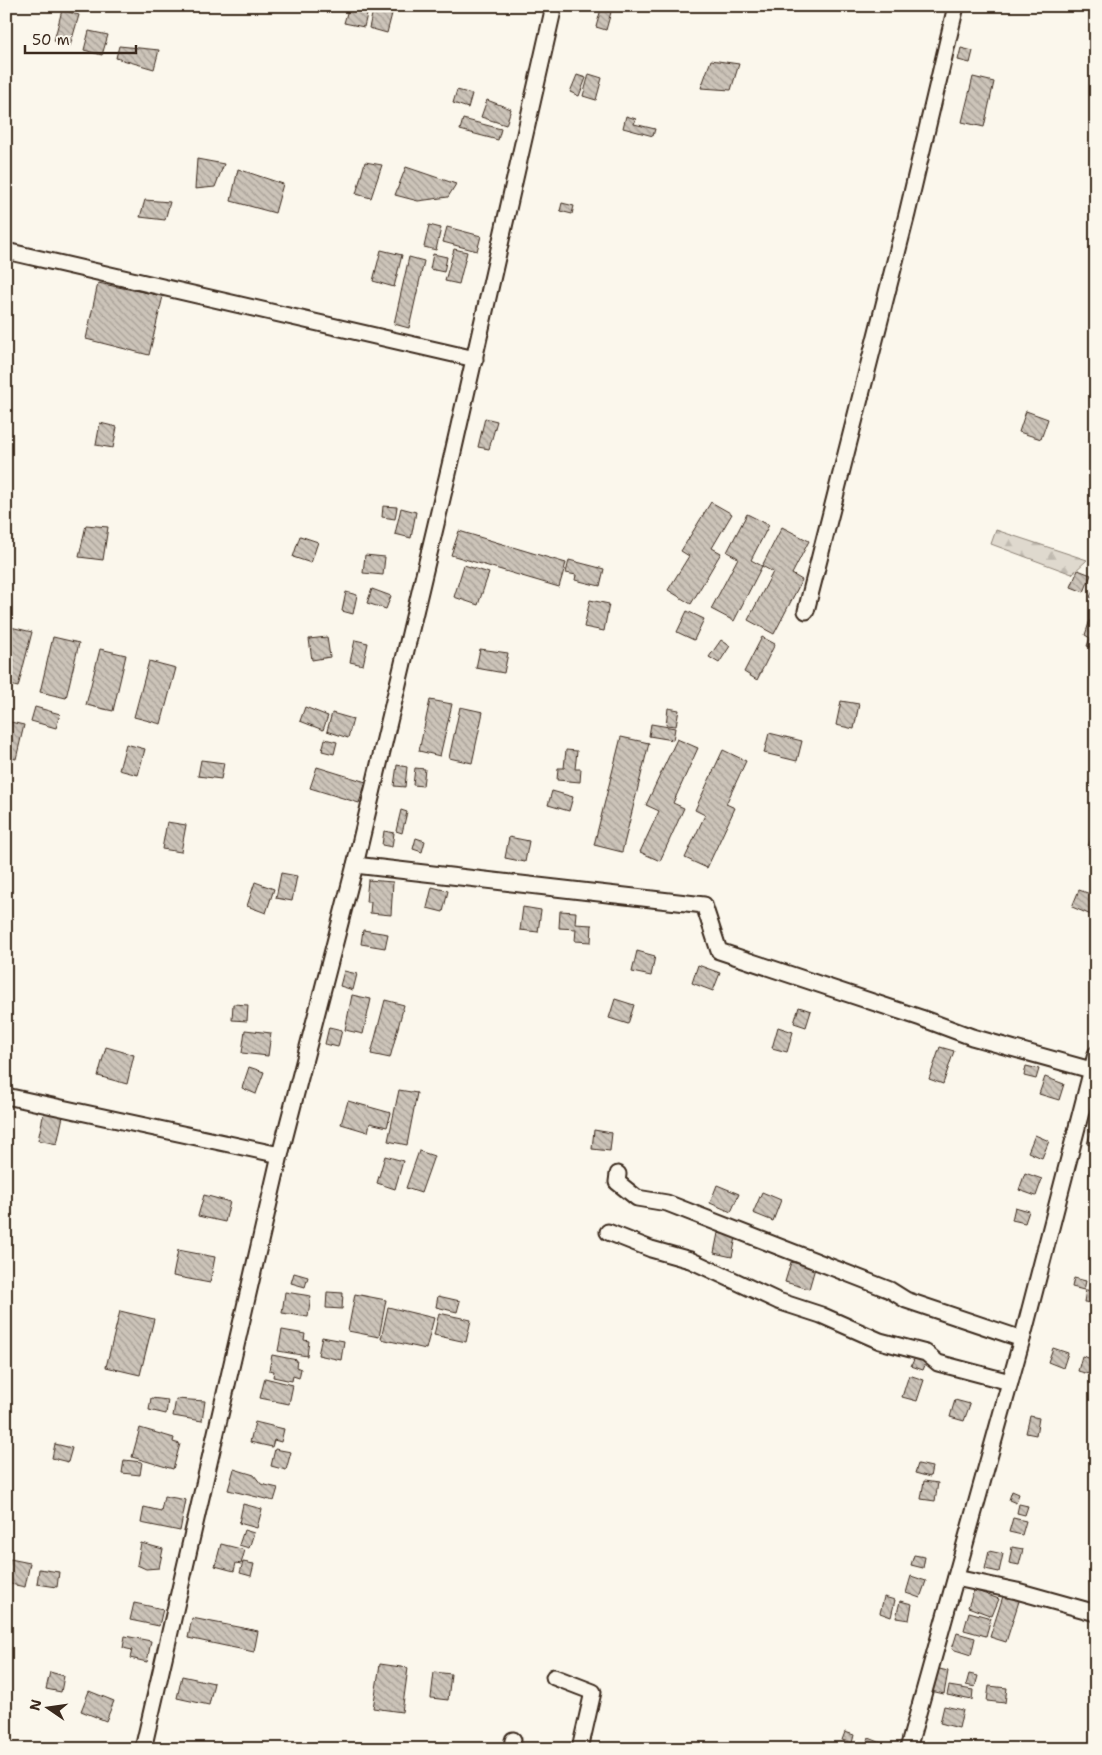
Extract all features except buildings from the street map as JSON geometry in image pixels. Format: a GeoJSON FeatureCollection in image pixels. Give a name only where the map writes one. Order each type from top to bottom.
{"type":"FeatureCollection","features":[{"type":"Feature","properties":{"kind":"street"},"geometry":{"type":"LineString","coordinates":[[142,1749],[280,1155],[355,865],[475,359],[554,6]]}},
{"type":"Feature","properties":{"kind":"street"},"geometry":{"type":"LineString","coordinates":[[806,612],[907,214],[956,6]]}},
{"type":"Feature","properties":{"kind":"street"},"geometry":{"type":"LineString","coordinates":[[6,252],[475,359]]}},
{"type":"Feature","properties":{"kind":"street"},"geometry":{"type":"LineString","coordinates":[[355,865],[704,905],[720,951],[921,1018],[972,1037],[1092,1070]]}},
{"type":"Feature","properties":{"kind":"street"},"geometry":{"type":"LineString","coordinates":[[908,1749],[1091,1090],[1092,1070],[1096,1054]]}},
{"type":"Feature","properties":{"kind":"street"},"geometry":{"type":"LineString","coordinates":[[6,1096],[280,1155]]}},
{"type":"Feature","properties":{"kind":"street"},"geometry":{"type":"LineString","coordinates":[[618,1174],[616,1182],[637,1198],[667,1203],[890,1290],[906,1300],[1022,1339]]}},
{"type":"Feature","properties":{"kind":"street"},"geometry":{"type":"LineString","coordinates":[[608,1232],[651,1249],[690,1260],[778,1301],[821,1316],[880,1341],[926,1353],[938,1363],[1010,1382]]}},
{"type":"Feature","properties":{"kind":"street"},"geometry":{"type":"LineString","coordinates":[[956,1578],[1017,1591],[1096,1613]]}},
{"type":"Feature","properties":{"kind":"street"},"geometry":{"type":"LineString","coordinates":[[554,1677],[593,1692],[580,1749]]}},
{"type":"Feature","properties":{"kind":"green space"},"geometry":{"type":"Polygon","coordinates":[[[996,530],[1087,560],[1072,574],[991,544],[996,530]]]}}]}
